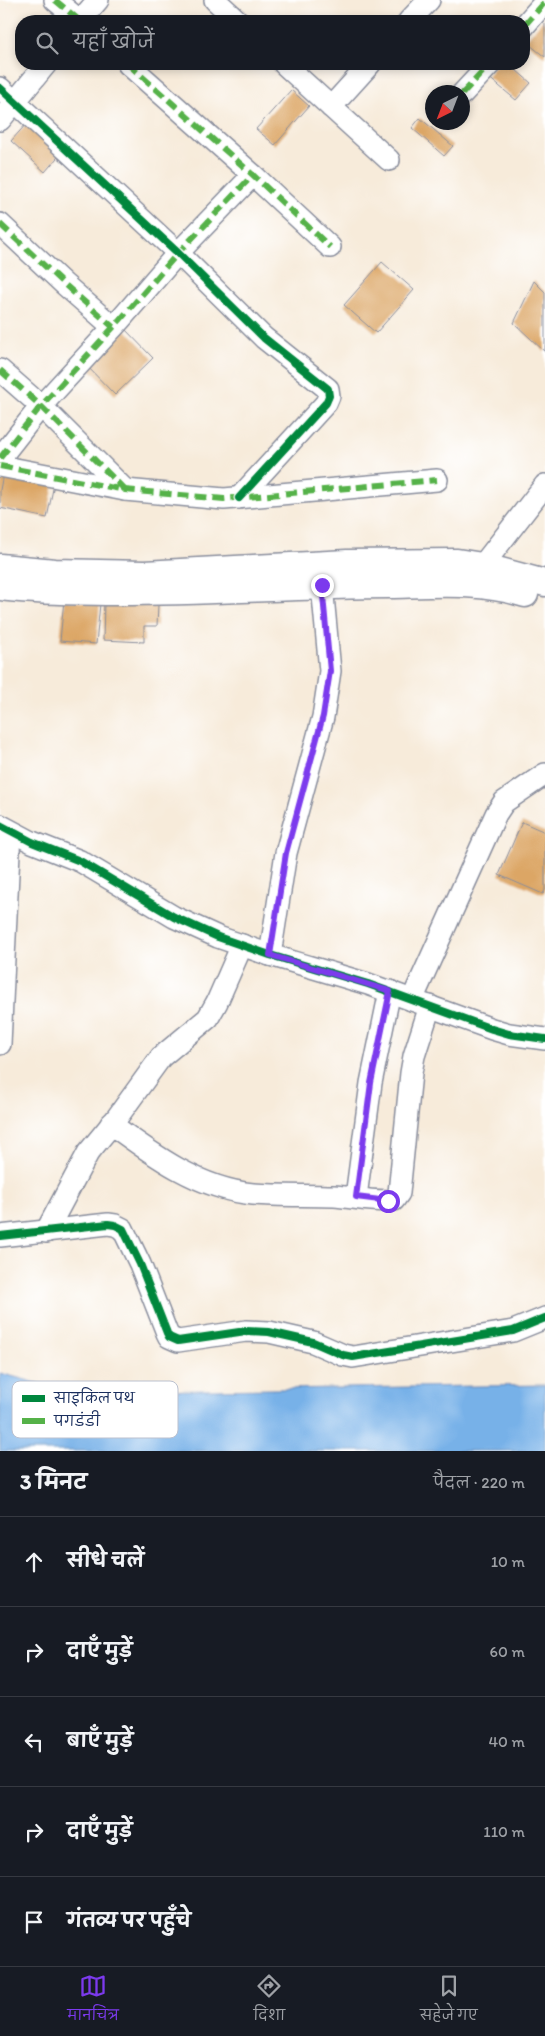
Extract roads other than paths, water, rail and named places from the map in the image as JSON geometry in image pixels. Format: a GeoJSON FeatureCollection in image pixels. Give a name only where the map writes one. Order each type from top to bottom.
{"type":"FeatureCollection","features":[{"type":"Feature","properties":{"kind":"street"},"geometry":{"type":"LineString","coordinates":[[55,0],[73,15]]}},
{"type":"Feature","properties":{"kind":"street"},"geometry":{"type":"LineString","coordinates":[[85,15],[98,0]]}},
{"type":"Feature","properties":{"kind":"street"},"geometry":{"type":"LineString","coordinates":[[415,15],[429,0]]}},
{"type":"Feature","properties":{"kind":"street"},"geometry":{"type":"LineString","coordinates":[[530,19],[545,2]]}},
{"type":"Feature","properties":{"kind":"street"},"geometry":{"type":"LineString","coordinates":[[0,120],[8,94],[38,70]]}},
{"type":"Feature","properties":{"kind":"street"},"geometry":{"type":"LineString","coordinates":[[135,70],[330,247]]}},
{"type":"Feature","properties":{"kind":"street"},"geometry":{"type":"LineString","coordinates":[[291,70],[389,160]]}},
{"type":"Feature","properties":{"kind":"street"},"geometry":{"type":"LineString","coordinates":[[331,107],[365,70]]}},
{"type":"Feature","properties":{"kind":"street"},"geometry":{"type":"LineString","coordinates":[[470,85],[484,70]]}},
{"type":"Feature","properties":{"kind":"street"},"geometry":{"type":"LineString","coordinates":[[8,94],[178,253],[264,338],[328,389],[329,396],[326,403],[239,498]]}},
{"type":"Feature","properties":{"kind":"street"},"geometry":{"type":"LineString","coordinates":[[0,458],[41,406],[113,328],[178,253],[252,175]]}},
{"type":"Feature","properties":{"kind":"street"},"geometry":{"type":"LineString","coordinates":[[0,224],[113,328]]}},
{"type":"Feature","properties":{"kind":"street"},"geometry":{"type":"LineString","coordinates":[[0,370],[41,406],[125,490]]}},
{"type":"Feature","properties":{"kind":"street"},"geometry":{"type":"LineString","coordinates":[[0,466],[125,490],[224,499],[437,480]]}},
{"type":"Feature","properties":{"kind":"street"},"geometry":{"type":"LineString","coordinates":[[478,575],[545,485]]}},
{"type":"Feature","properties":{"kind":"street"},"geometry":{"type":"LineString","coordinates":[[0,567],[55,572],[144,574],[347,563],[456,562],[478,575],[512,590],[545,600]]}},
{"type":"Feature","properties":{"kind":"street"},"geometry":{"type":"LineString","coordinates":[[0,587],[28,591],[230,591],[478,575],[545,583]]}},
{"type":"Feature","properties":{"kind":"street"},"geometry":{"type":"LineString","coordinates":[[270,955],[286,853],[323,716],[330,671],[322,585]]}},
{"type":"Feature","properties":{"kind":"street"},"geometry":{"type":"LineString","coordinates":[[111,1124],[144,1148],[180,1170],[196,1178],[228,1188],[253,1194],[394,1200],[399,1193],[411,1072],[421,1003],[496,814],[504,802],[518,790],[545,774]]}},
{"type":"Feature","properties":{"kind":"street"},"geometry":{"type":"LineString","coordinates":[[0,1044],[4,839],[80,861],[191,925],[242,945],[390,991],[509,1034],[545,1039]]}},
{"type":"Feature","properties":{"kind":"street"},"geometry":{"type":"LineString","coordinates":[[46,1232],[88,1153],[161,1058],[208,1018],[242,945]]}},
{"type":"Feature","properties":{"kind":"street"},"geometry":{"type":"LineString","coordinates":[[356,1197],[371,1083],[390,991]]}},
{"type":"Feature","properties":{"kind":"street"},"geometry":{"type":"LineString","coordinates":[[0,1236],[108,1224],[119,1226],[123,1229],[140,1264],[167,1334],[178,1341],[246,1331],[269,1332],[313,1342],[352,1357],[513,1331],[545,1318]]}},
{"type":"Feature","properties":{"kind":"water"},"geometry":{"type":"Polygon","coordinates":[[[0,1373],[29,1381],[12,1381],[12,1438],[178,1438],[178,1390],[545,1385],[545,1451],[0,1451],[0,1373]]]}}]}
